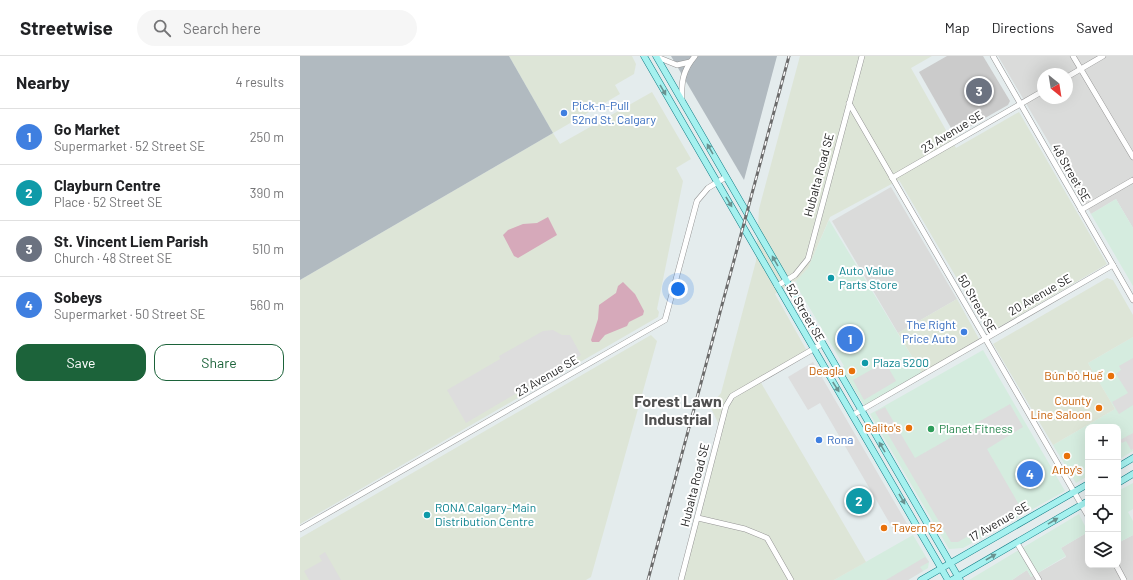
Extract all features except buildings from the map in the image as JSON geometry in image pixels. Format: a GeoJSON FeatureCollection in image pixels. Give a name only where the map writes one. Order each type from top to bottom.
{"type":"FeatureCollection","features":[{"type":"Feature","properties":{"kind":"main road","name":"52 Street SE"},"geometry":{"type":"LineString","coordinates":[[644,56],[813,350],[853,415],[948,580]]}},
{"type":"Feature","properties":{"kind":"main road","name":"52 Street SE"},"geometry":{"type":"LineString","coordinates":[[656,57],[950,564],[956,579]]}},
{"type":"Feature","properties":{"kind":"main road"},"geometry":{"type":"LineString","coordinates":[[1121,465],[1133,458]]}},
{"type":"Feature","properties":{"kind":"main road"},"geometry":{"type":"LineString","coordinates":[[1121,481],[1133,474]]}},
{"type":"Feature","properties":{"kind":"main road","name":"17 Avenue SE"},"geometry":{"type":"LineString","coordinates":[[921,580],[1085,486]]}},
{"type":"Feature","properties":{"kind":"main road"},"geometry":{"type":"LineString","coordinates":[[956,579],[1085,503]]}},
{"type":"Feature","properties":{"kind":"street"},"geometry":{"type":"LineString","coordinates":[[682,100],[681,84],[685,69],[695,56]]}},
{"type":"Feature","properties":{"kind":"street","name":"Hubalta Road SE"},"geometry":{"type":"LineString","coordinates":[[777,286],[795,275],[808,259],[862,56]]}},
{"type":"Feature","properties":{"kind":"street","name":"48 Street SE"},"geometry":{"type":"LineString","coordinates":[[992,56],[1133,300]]}},
{"type":"Feature","properties":{"kind":"street"},"geometry":{"type":"LineString","coordinates":[[1073,56],[1133,157]]}},
{"type":"Feature","properties":{"kind":"street"},"geometry":{"type":"LineString","coordinates":[[1073,74],[1103,56]]}},
{"type":"Feature","properties":{"kind":"street"},"geometry":{"type":"LineString","coordinates":[[656,57],[677,65],[690,62]]}},
{"type":"Feature","properties":{"kind":"street","name":"23 Avenue SE"},"geometry":{"type":"LineString","coordinates":[[892,178],[1037,94]]}},
{"type":"Feature","properties":{"kind":"street","name":"50 Street SE"},"geometry":{"type":"LineString","coordinates":[[849,103],[1085,511]]}},
{"type":"Feature","properties":{"kind":"street","name":"23 Avenue SE"},"geometry":{"type":"LineString","coordinates":[[300,529],[665,320],[697,201],[708,188],[726,177]]}},
{"type":"Feature","properties":{"kind":"street"},"geometry":{"type":"LineString","coordinates":[[1081,210],[1133,180]]}},
{"type":"Feature","properties":{"kind":"street","name":"20 Avenue SE"},"geometry":{"type":"LineString","coordinates":[[853,415],[1113,265]]}},
{"type":"Feature","properties":{"kind":"street"},"geometry":{"type":"LineString","coordinates":[[813,350],[822,344]]}},
{"type":"Feature","properties":{"kind":"street","name":"Hubalta Road SE"},"geometry":{"type":"LineString","coordinates":[[681,580],[726,406],[732,396],[813,350]]}},
{"type":"Feature","properties":{"kind":"street"},"geometry":{"type":"LineString","coordinates":[[698,518],[745,529],[767,538],[790,580]]}},
{"type":"Feature","properties":{"kind":"street"},"geometry":{"type":"LineString","coordinates":[[1017,543],[1038,580]]}},
{"type":"Feature","properties":{"kind":"street"},"geometry":{"type":"LineString","coordinates":[[1118,568],[1124,580]]}},
{"type":"Feature","properties":{"kind":"shaded area"},"geometry":{"type":"Polygon","coordinates":[[[300,56],[509,56],[553,133],[300,280],[300,56]]]}},
{"type":"Feature","properties":{"kind":"shaded area","name":"Pick-n-Pull 52nd St. Calgary"},"geometry":{"type":"Polygon","coordinates":[[[509,56],[632,56],[636,64],[634,74],[615,85],[620,94],[553,133],[509,56]]]}},
{"type":"Feature","properties":{"kind":"shaded area"},"geometry":{"type":"Polygon","coordinates":[[[671,56],[777,56],[744,180],[671,56]]]}},
{"type":"Feature","properties":{"kind":"shaded area"},"geometry":{"type":"Polygon","coordinates":[[[800,56],[932,56],[911,68],[956,148],[1019,112],[1107,264],[989,333],[899,180],[830,217],[808,268],[796,281],[775,294],[807,351],[760,381],[866,562],[834,580],[681,580],[720,427],[710,406],[721,393],[756,261],[759,209],[800,56]]]}},
{"type":"Feature","properties":{"kind":"shaded area"},"geometry":{"type":"Polygon","coordinates":[[[947,56],[983,56],[1010,101],[1008,105],[955,135],[919,72],[947,56]]]}},
{"type":"Feature","properties":{"kind":"shaded area"},"geometry":{"type":"Polygon","coordinates":[[[998,56],[1133,56],[1133,228],[1116,199],[1091,214],[998,56]]]}},
{"type":"Feature","properties":{"kind":"shaded area"},"geometry":{"type":"Polygon","coordinates":[[[652,92],[691,159],[676,168],[683,181],[657,309],[659,312],[658,317],[300,524],[300,280],[553,133],[560,144],[652,92]]]}},
{"type":"Feature","properties":{"kind":"shaded area"},"geometry":{"type":"Polygon","coordinates":[[[891,187],[957,299],[898,333],[832,221],[891,187]]]}},
{"type":"Feature","properties":{"kind":"shaded area"},"geometry":{"type":"Polygon","coordinates":[[[1116,199],[1133,228],[1133,286],[1091,214],[1116,199]]]}},
{"type":"Feature","properties":{"kind":"shaded area"},"geometry":{"type":"Polygon","coordinates":[[[548,217],[557,235],[518,258],[514,256],[503,235],[508,230],[523,224],[537,223],[548,217]]]}},
{"type":"Feature","properties":{"kind":"shaded area"},"geometry":{"type":"Polygon","coordinates":[[[829,220],[923,375],[866,408],[841,368],[844,366],[799,290],[796,281],[808,268],[829,220]]]}},
{"type":"Feature","properties":{"kind":"shaded area"},"geometry":{"type":"Polygon","coordinates":[[[1107,278],[1113,280],[1133,315],[1133,337],[1088,363],[1115,409],[1089,424],[1085,424],[1085,426],[1053,445],[993,344],[1107,278]]]}},
{"type":"Feature","properties":{"kind":"shaded area"},"geometry":{"type":"Polygon","coordinates":[[[623,282],[635,294],[644,311],[643,315],[629,322],[627,326],[605,335],[599,342],[592,342],[591,340],[598,319],[599,305],[616,293],[618,286],[623,282]]]}},
{"type":"Feature","properties":{"kind":"shaded area"},"geometry":{"type":"Polygon","coordinates":[[[957,299],[979,339],[923,375],[898,333],[957,299]]]}},
{"type":"Feature","properties":{"kind":"shaded area"},"geometry":{"type":"Polygon","coordinates":[[[553,330],[562,335],[570,335],[581,355],[466,423],[447,390],[500,359],[499,356],[543,331],[553,330]]]}},
{"type":"Feature","properties":{"kind":"shaded area"},"geometry":{"type":"Polygon","coordinates":[[[651,335],[657,341],[591,577],[586,580],[300,580],[300,538],[651,335]]]}},
{"type":"Feature","properties":{"kind":"shaded area"},"geometry":{"type":"Polygon","coordinates":[[[1133,337],[1133,451],[1121,458],[1121,424],[1089,424],[1115,409],[1088,363],[1133,337]]]}},
{"type":"Feature","properties":{"kind":"shaded area"},"geometry":{"type":"Polygon","coordinates":[[[983,350],[1065,491],[963,548],[949,549],[870,414],[983,350]]]}},
{"type":"Feature","properties":{"kind":"shaded area"},"geometry":{"type":"Polygon","coordinates":[[[1133,358],[1133,405],[1119,414],[1112,402],[1128,393],[1116,374],[1121,370],[1119,366],[1133,358]]]}},
{"type":"Feature","properties":{"kind":"shaded area"},"geometry":{"type":"Polygon","coordinates":[[[813,362],[909,527],[896,534],[820,403],[808,410],[788,377],[813,362]]]}},
{"type":"Feature","properties":{"kind":"shaded area"},"geometry":{"type":"Polygon","coordinates":[[[885,362],[896,381],[864,400],[853,380],[885,362]]]}},
{"type":"Feature","properties":{"kind":"shaded area"},"geometry":{"type":"Polygon","coordinates":[[[1010,404],[1023,427],[987,449],[1022,510],[991,528],[977,531],[958,542],[951,542],[875,412],[885,407],[915,458],[1010,404]]]}},
{"type":"Feature","properties":{"kind":"shaded area"},"geometry":{"type":"Polygon","coordinates":[[[1085,426],[1085,478],[1076,483],[1053,445],[1085,426]]]}},
{"type":"Feature","properties":{"kind":"shaded area"},"geometry":{"type":"Polygon","coordinates":[[[1133,433],[1133,449],[1131,450],[1126,441],[1122,443],[1121,439],[1133,433]]]}},
{"type":"Feature","properties":{"kind":"shaded area"},"geometry":{"type":"Polygon","coordinates":[[[1133,483],[1133,509],[1128,512],[1133,521],[1133,535],[1121,541],[1121,496],[1121,489],[1133,483]]]}},
{"type":"Feature","properties":{"kind":"shaded area"},"geometry":{"type":"Polygon","coordinates":[[[1079,514],[1085,526],[1085,534],[1061,548],[1066,556],[1031,577],[1027,570],[1012,580],[969,580],[1079,514]]]}},
{"type":"Feature","properties":{"kind":"shaded area"},"geometry":{"type":"Polygon","coordinates":[[[1085,534],[1085,568],[1121,568],[1121,541],[1133,535],[1133,580],[1012,580],[1027,570],[1031,577],[1066,557],[1061,548],[1085,534]]]}},
{"type":"Feature","properties":{"kind":"shaded area"},"geometry":{"type":"Polygon","coordinates":[[[913,535],[929,562],[928,568],[908,580],[834,580],[913,535]]]}},
{"type":"Feature","properties":{"kind":"shaded area"},"geometry":{"type":"Polygon","coordinates":[[[325,552],[341,580],[309,580],[304,571],[322,561],[319,556],[325,552]]]}},
{"type":"Feature","properties":{"kind":"shaded area"},"geometry":{"type":"Polygon","coordinates":[[[925,557],[929,562],[920,567],[923,571],[908,580],[886,580],[925,557]]]}},
{"type":"Feature","properties":{"kind":"railway"},"geometry":{"type":"LineString","coordinates":[[648,580],[789,56]]}},
{"type":"Feature","properties":{"kind":"place","name":"St. Vincent Liem Parish"},"geometry":{"type":"Point","coordinates":[979,91]}},
{"type":"Feature","properties":{"kind":"place","name":"Pick-n-Pull 52nd St. Calgary"},"geometry":{"type":"Point","coordinates":[564,113]}},
{"type":"Feature","properties":{"kind":"place","name":"Auto Value Parts Store"},"geometry":{"type":"Point","coordinates":[831,278]}},
{"type":"Feature","properties":{"kind":"place","name":"The Right Price Auto"},"geometry":{"type":"Point","coordinates":[964,332]}},
{"type":"Feature","properties":{"kind":"place","name":"Go Market"},"geometry":{"type":"Point","coordinates":[850,339]}},
{"type":"Feature","properties":{"kind":"place","name":"Plaza 5200"},"geometry":{"type":"Point","coordinates":[865,363]}},
{"type":"Feature","properties":{"kind":"place","name":"Deagla"},"geometry":{"type":"Point","coordinates":[852,371]}},
{"type":"Feature","properties":{"kind":"place","name":"Bún bò Huế"},"geometry":{"type":"Point","coordinates":[1111,376]}},
{"type":"Feature","properties":{"kind":"place","name":"County Line Saloon"},"geometry":{"type":"Point","coordinates":[1099,408]}},
{"type":"Feature","properties":{"kind":"place","name":"Galito's"},"geometry":{"type":"Point","coordinates":[909,428]}},
{"type":"Feature","properties":{"kind":"place","name":"Planet Fitness"},"geometry":{"type":"Point","coordinates":[931,429]}},
{"type":"Feature","properties":{"kind":"place","name":"Rona"},"geometry":{"type":"Point","coordinates":[819,440]}},
{"type":"Feature","properties":{"kind":"place","name":"Arby's"},"geometry":{"type":"Point","coordinates":[1067,456]}},
{"type":"Feature","properties":{"kind":"place","name":"Sobeys"},"geometry":{"type":"Point","coordinates":[1030,474]}},
{"type":"Feature","properties":{"kind":"place","name":"Clayburn Centre"},"geometry":{"type":"Point","coordinates":[859,501]}},
{"type":"Feature","properties":{"kind":"place","name":"RONA Calgary–Main Distribution Centre"},"geometry":{"type":"Point","coordinates":[427,515]}},
{"type":"Feature","properties":{"kind":"place","name":"Tavern 52"},"geometry":{"type":"Point","coordinates":[884,528]}},
{"type":"Feature","properties":{"kind":"district","name":"Forest Lawn Industrial"},"geometry":{"type":"Point","coordinates":[678,410]}}]}
